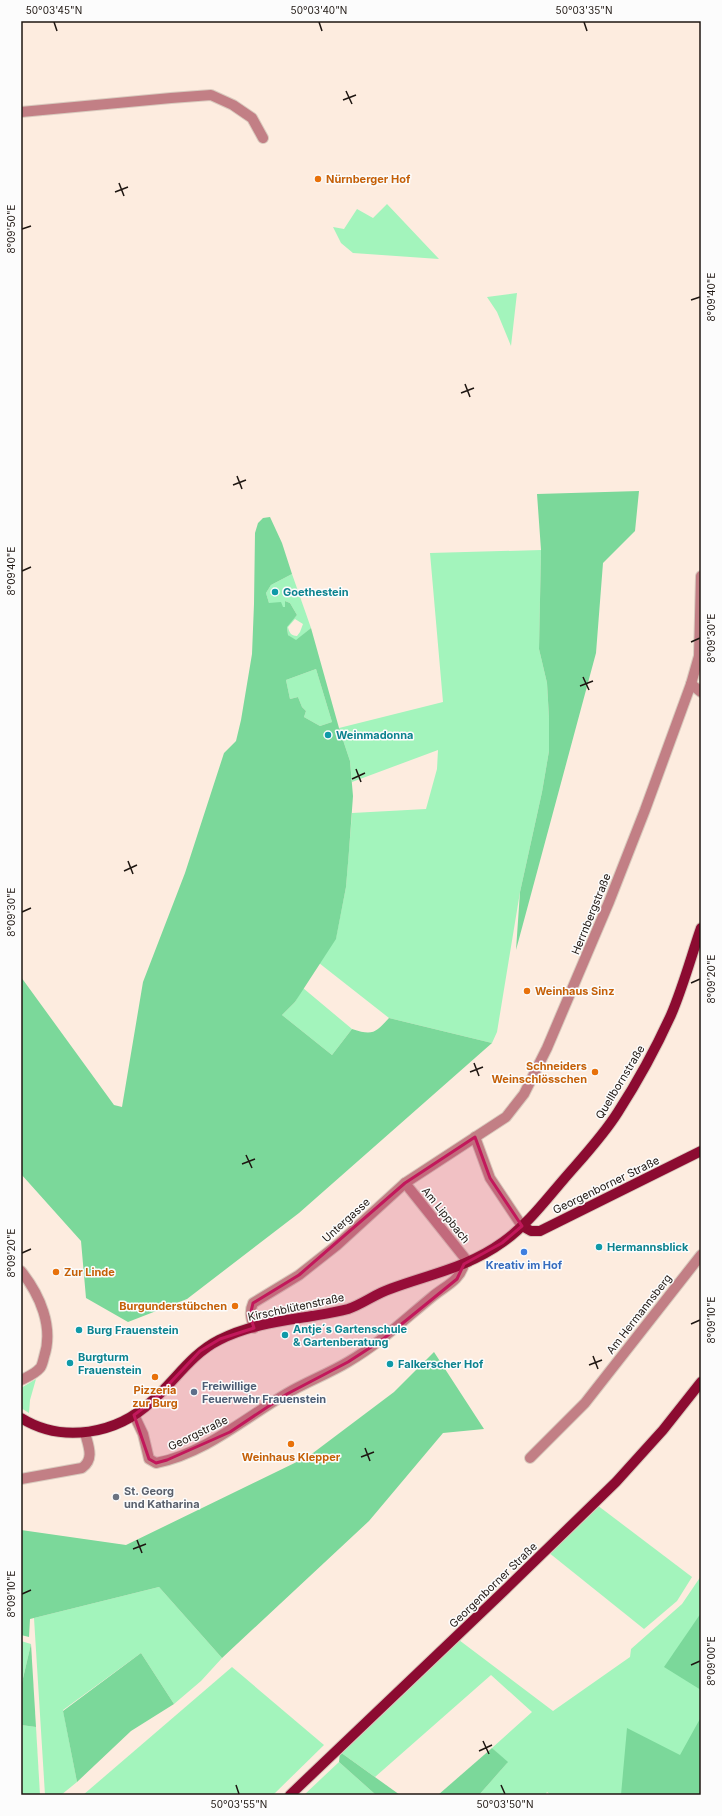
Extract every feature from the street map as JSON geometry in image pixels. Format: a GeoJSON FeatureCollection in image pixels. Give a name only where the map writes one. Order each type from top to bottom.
{"type":"FeatureCollection","features":[{"type":"Feature","properties":{"kind":"main road","name":"Quellbornstraße"},"geometry":{"type":"LineString","coordinates":[[522,1226],[593,1146],[626,1099],[660,1038],[672,1013],[701,928]]}},
{"type":"Feature","properties":{"kind":"main road","name":"Georgenborner Straße"},"geometry":{"type":"LineString","coordinates":[[522,1226],[531,1231],[540,1231],[701,1151]]}},
{"type":"Feature","properties":{"kind":"main road","name":"Kirschblütenstraße"},"geometry":{"type":"LineString","coordinates":[[21,1418],[30,1424],[47,1430],[59,1432],[85,1433],[107,1428],[134,1415],[154,1400],[183,1367],[200,1352],[226,1337],[280,1321],[350,1308],[380,1293],[439,1274],[466,1263],[502,1243],[522,1226]]}},
{"type":"Feature","properties":{"kind":"main road","name":"Georgenborner Straße"},"geometry":{"type":"LineString","coordinates":[[290,1795],[616,1482],[663,1430],[701,1382]]}},
{"type":"Feature","properties":{"kind":"street"},"geometry":{"type":"LineString","coordinates":[[21,112],[163,98],[211,96],[233,105],[252,118],[262,138]]}},
{"type":"Feature","properties":{"kind":"street","name":"Herrnbergstraße"},"geometry":{"type":"LineString","coordinates":[[475,1137],[506,1117],[524,1094],[547,1048],[609,902],[645,810],[691,684],[699,656],[701,576]]}},
{"type":"Feature","properties":{"kind":"street"},"geometry":{"type":"LineString","coordinates":[[691,684],[701,692]]}},
{"type":"Feature","properties":{"kind":"street"},"geometry":{"type":"LineString","coordinates":[[475,1137],[490,1178],[522,1226]]}},
{"type":"Feature","properties":{"kind":"street","name":"Untergasse"},"geometry":{"type":"LineString","coordinates":[[254,1328],[250,1316],[250,1309],[253,1303],[304,1271],[337,1245],[405,1183],[475,1137]]}},
{"type":"Feature","properties":{"kind":"street","name":"Am Lippbach"},"geometry":{"type":"LineString","coordinates":[[405,1183],[466,1263]]}},
{"type":"Feature","properties":{"kind":"street","name":"Am Hermannsberg"},"geometry":{"type":"LineString","coordinates":[[530,1458],[585,1403],[701,1255]]}},
{"type":"Feature","properties":{"kind":"street","name":"Georgstraße"},"geometry":{"type":"LineString","coordinates":[[134,1415],[142,1434],[149,1459],[156,1462],[175,1458],[230,1432],[287,1394],[348,1362],[382,1340],[433,1296],[457,1279],[466,1263]]}},
{"type":"Feature","properties":{"kind":"street"},"geometry":{"type":"LineString","coordinates":[[21,1271],[39,1297],[48,1331],[47,1348],[40,1368],[21,1380]]}},
{"type":"Feature","properties":{"kind":"street"},"geometry":{"type":"LineString","coordinates":[[21,1479],[82,1468],[88,1464],[90,1458],[85,1433]]}},
{"type":"Feature","properties":{"kind":"highlighted area"},"geometry":{"type":"Polygon","coordinates":[[[475,1137],[490,1178],[522,1226],[502,1243],[464,1264],[457,1279],[382,1340],[348,1362],[287,1394],[230,1432],[167,1460],[156,1463],[149,1459],[134,1415],[154,1400],[200,1351],[220,1339],[254,1328],[250,1316],[253,1303],[299,1275],[405,1183],[475,1137]]]}},
{"type":"Feature","properties":{"kind":"green space"},"geometry":{"type":"Polygon","coordinates":[[[387,204],[439,259],[353,253],[341,243],[333,227],[344,229],[357,209],[373,218],[387,204]]]}},
{"type":"Feature","properties":{"kind":"green space"},"geometry":{"type":"Polygon","coordinates":[[[517,293],[511,346],[497,312],[487,297],[517,293]]]}},
{"type":"Feature","properties":{"kind":"green space"},"geometry":{"type":"Polygon","coordinates":[[[639,491],[635,531],[603,563],[596,653],[516,950],[520,892],[542,792],[549,751],[547,683],[539,649],[541,550],[537,494],[639,491]]]}},
{"type":"Feature","properties":{"kind":"green space"},"geometry":{"type":"Polygon","coordinates":[[[270,517],[282,543],[292,574],[271,585],[266,593],[269,603],[281,602],[283,607],[285,607],[285,601],[290,603],[297,615],[287,627],[288,635],[296,640],[311,628],[339,728],[350,761],[353,796],[346,887],[336,939],[295,1002],[282,1015],[332,1055],[352,1029],[369,1033],[373,1032],[389,1018],[492,1043],[299,1213],[187,1299],[128,1322],[86,1298],[81,1241],[21,1174],[21,977],[114,1105],[122,1107],[143,982],[185,873],[224,753],[236,741],[252,654],[255,533],[258,523],[263,518],[270,517]],[[316,669],[286,680],[290,699],[298,697],[302,707],[306,711],[304,717],[320,726],[332,722],[316,669]]]}},
{"type":"Feature","properties":{"kind":"green space"},"geometry":{"type":"Polygon","coordinates":[[[541,550],[539,649],[547,683],[549,751],[542,792],[520,892],[497,1032],[492,1043],[389,1018],[319,963],[336,938],[346,887],[352,813],[426,809],[437,769],[438,750],[352,782],[350,761],[339,728],[443,702],[430,553],[541,550]]]}},
{"type":"Feature","properties":{"kind":"green space"},"geometry":{"type":"Polygon","coordinates":[[[292,574],[311,628],[296,641],[288,635],[287,626],[297,615],[290,603],[285,601],[285,607],[283,608],[269,603],[266,593],[271,585],[292,574]],[[295,619],[288,627],[293,635],[297,636],[303,624],[295,619]]]}},
{"type":"Feature","properties":{"kind":"green space"},"geometry":{"type":"Polygon","coordinates":[[[316,669],[332,722],[320,726],[304,717],[306,711],[302,707],[298,697],[290,699],[286,680],[316,669]]]}},
{"type":"Feature","properties":{"kind":"green space"},"geometry":{"type":"Polygon","coordinates":[[[303,988],[352,1029],[332,1055],[282,1015],[295,1002],[303,988]]]}},
{"type":"Feature","properties":{"kind":"green space"},"geometry":{"type":"Polygon","coordinates":[[[434,1352],[484,1429],[443,1433],[369,1521],[222,1658],[159,1587],[30,1619],[29,1637],[21,1635],[21,1530],[126,1545],[309,1456],[394,1392],[434,1352]]]}},
{"type":"Feature","properties":{"kind":"green space"},"geometry":{"type":"Polygon","coordinates":[[[36,1379],[30,1400],[29,1413],[21,1408],[21,1388],[36,1379]]]}},
{"type":"Feature","properties":{"kind":"green space"},"geometry":{"type":"Polygon","coordinates":[[[597,1505],[692,1577],[677,1601],[644,1629],[548,1552],[597,1505]]]}},
{"type":"Feature","properties":{"kind":"green space"},"geometry":{"type":"Polygon","coordinates":[[[701,1576],[701,1795],[551,1795],[547,1792],[545,1795],[479,1795],[507,1763],[492,1748],[532,1712],[491,1675],[375,1777],[340,1752],[459,1640],[553,1711],[630,1657],[631,1649],[682,1604],[701,1576]]]}},
{"type":"Feature","properties":{"kind":"green space"},"geometry":{"type":"Polygon","coordinates":[[[159,1587],[222,1658],[201,1681],[174,1704],[141,1653],[63,1710],[77,1782],[61,1795],[45,1795],[34,1618],[159,1587]]]}},
{"type":"Feature","properties":{"kind":"green space"},"geometry":{"type":"Polygon","coordinates":[[[701,1613],[701,1690],[664,1667],[701,1613]]]}},
{"type":"Feature","properties":{"kind":"green space"},"geometry":{"type":"Polygon","coordinates":[[[21,1641],[31,1644],[21,1687],[21,1641]]]}},
{"type":"Feature","properties":{"kind":"green space"},"geometry":{"type":"Polygon","coordinates":[[[31,1644],[36,1727],[21,1725],[21,1687],[31,1644]]]}},
{"type":"Feature","properties":{"kind":"green space"},"geometry":{"type":"Polygon","coordinates":[[[141,1653],[174,1704],[131,1731],[77,1782],[63,1711],[141,1653]]]}},
{"type":"Feature","properties":{"kind":"green space"},"geometry":{"type":"Polygon","coordinates":[[[232,1667],[324,1745],[273,1795],[83,1795],[232,1667]]]}},
{"type":"Feature","properties":{"kind":"green space"},"geometry":{"type":"Polygon","coordinates":[[[701,1717],[701,1795],[621,1795],[627,1728],[680,1755],[701,1717]]]}},
{"type":"Feature","properties":{"kind":"green space"},"geometry":{"type":"Polygon","coordinates":[[[21,1725],[36,1727],[40,1795],[21,1795],[21,1725]]]}},
{"type":"Feature","properties":{"kind":"green space"},"geometry":{"type":"Polygon","coordinates":[[[492,1748],[508,1762],[479,1795],[438,1795],[492,1748]]]}},
{"type":"Feature","properties":{"kind":"green space"},"geometry":{"type":"Polygon","coordinates":[[[340,1752],[400,1795],[376,1795],[339,1762],[340,1752]]]}},
{"type":"Feature","properties":{"kind":"green space"},"geometry":{"type":"Polygon","coordinates":[[[339,1762],[376,1795],[304,1795],[339,1762]]]}},
{"type":"Feature","properties":{"kind":"place","name":"Nürnberger Hof"},"geometry":{"type":"Point","coordinates":[318,179]}},
{"type":"Feature","properties":{"kind":"place","name":"Goethestein"},"geometry":{"type":"Point","coordinates":[275,592]}},
{"type":"Feature","properties":{"kind":"place","name":"Weinmadonna"},"geometry":{"type":"Point","coordinates":[328,735]}},
{"type":"Feature","properties":{"kind":"place","name":"Weinhaus Sinz"},"geometry":{"type":"Point","coordinates":[527,991]}},
{"type":"Feature","properties":{"kind":"place","name":"Schneiders Weinschlösschen"},"geometry":{"type":"Point","coordinates":[595,1072]}},
{"type":"Feature","properties":{"kind":"place","name":"Hermannsblick"},"geometry":{"type":"Point","coordinates":[599,1247]}},
{"type":"Feature","properties":{"kind":"place","name":"Kreativ im Hof"},"geometry":{"type":"Point","coordinates":[524,1252]}},
{"type":"Feature","properties":{"kind":"place","name":"Zur Linde"},"geometry":{"type":"Point","coordinates":[56,1272]}},
{"type":"Feature","properties":{"kind":"place","name":"Burgunderstübchen"},"geometry":{"type":"Point","coordinates":[235,1306]}},
{"type":"Feature","properties":{"kind":"place","name":"Burg Frauenstein"},"geometry":{"type":"Point","coordinates":[79,1330]}},
{"type":"Feature","properties":{"kind":"place","name":"Antje´s Gartenschule & Gartenberatung"},"geometry":{"type":"Point","coordinates":[285,1335]}},
{"type":"Feature","properties":{"kind":"place","name":"Burgturm Frauenstein"},"geometry":{"type":"Point","coordinates":[70,1363]}},
{"type":"Feature","properties":{"kind":"place","name":"Falkerscher Hof"},"geometry":{"type":"Point","coordinates":[390,1364]}},
{"type":"Feature","properties":{"kind":"place","name":"Pizzeria zur Burg"},"geometry":{"type":"Point","coordinates":[155,1377]}},
{"type":"Feature","properties":{"kind":"place","name":"Freiwillige Feuerwehr Frauenstein"},"geometry":{"type":"Point","coordinates":[194,1392]}},
{"type":"Feature","properties":{"kind":"place","name":"Weinhaus Klepper"},"geometry":{"type":"Point","coordinates":[291,1444]}},
{"type":"Feature","properties":{"kind":"place","name":"St. Georg und Katharina"},"geometry":{"type":"Point","coordinates":[116,1497]}}]}
